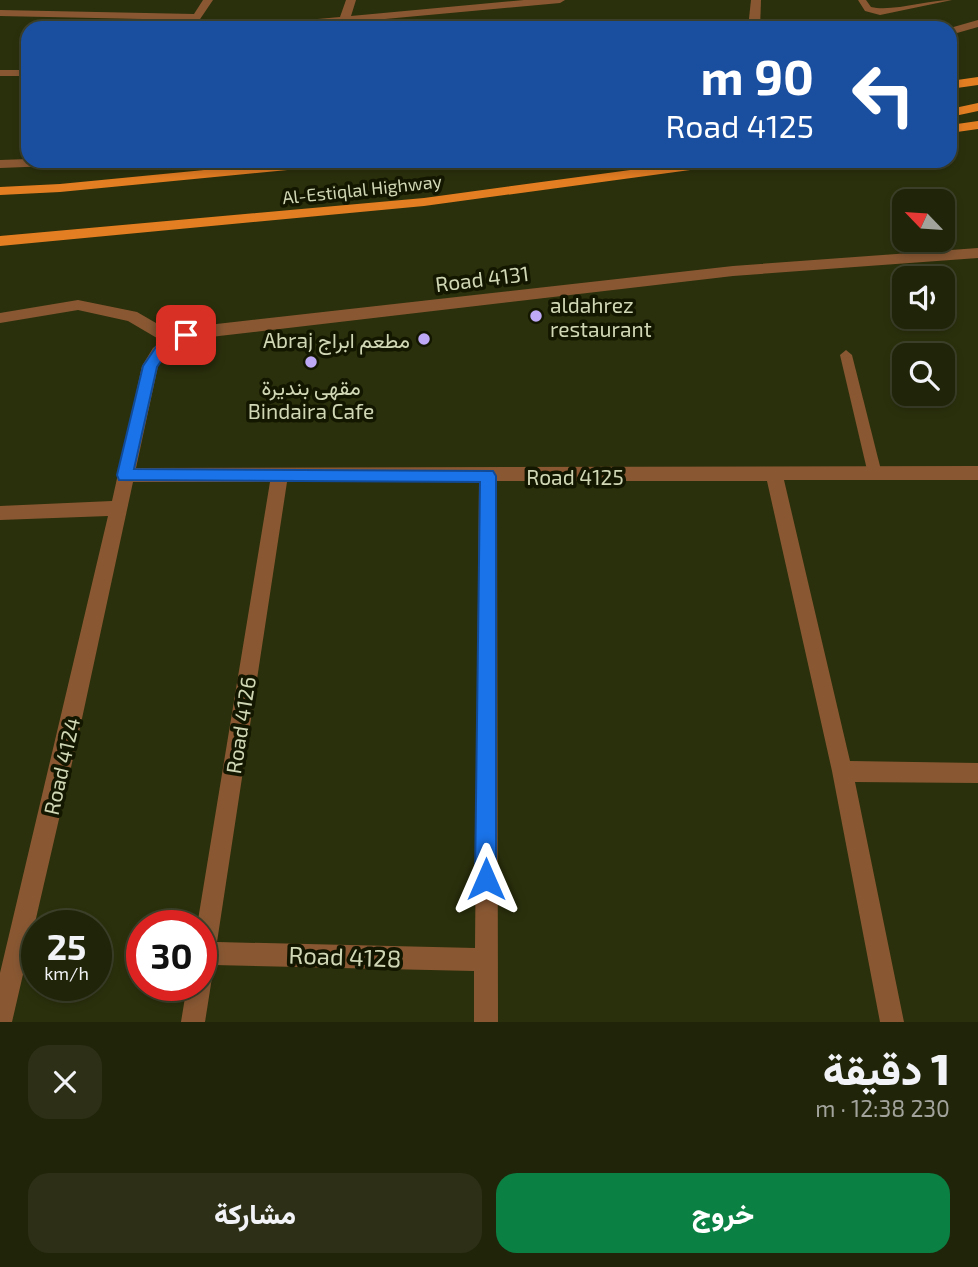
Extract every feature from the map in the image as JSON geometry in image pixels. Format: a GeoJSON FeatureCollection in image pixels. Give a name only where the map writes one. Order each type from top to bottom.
{"type":"FeatureCollection","features":[{"type":"Feature","properties":{"kind":"main road"},"geometry":{"type":"LineString","coordinates":[[957,84],[978,81]]}},
{"type":"Feature","properties":{"kind":"main road"},"geometry":{"type":"LineString","coordinates":[[957,112],[978,107]]}},
{"type":"Feature","properties":{"kind":"main road"},"geometry":{"type":"LineString","coordinates":[[957,128],[978,125]]}},
{"type":"Feature","properties":{"kind":"main road","name":"Al-Estiqlal Highway"},"geometry":{"type":"LineString","coordinates":[[0,191],[60,188],[267,168]]}},
{"type":"Feature","properties":{"kind":"main road","name":"Al-Estiqlal Highway"},"geometry":{"type":"LineString","coordinates":[[0,241],[424,202],[675,168]]}},
{"type":"Feature","properties":{"kind":"street"},"geometry":{"type":"LineString","coordinates":[[2,15],[13,0]]}},
{"type":"Feature","properties":{"kind":"street"},"geometry":{"type":"LineString","coordinates":[[195,21],[208,0]]}},
{"type":"Feature","properties":{"kind":"street"},"geometry":{"type":"LineString","coordinates":[[344,20],[351,0]]}},
{"type":"Feature","properties":{"kind":"street"},"geometry":{"type":"LineString","coordinates":[[332,21],[560,0]]}},
{"type":"Feature","properties":{"kind":"street"},"geometry":{"type":"LineString","coordinates":[[754,21],[756,0]]}},
{"type":"Feature","properties":{"kind":"street"},"geometry":{"type":"LineString","coordinates":[[2,15],[197,17]]}},
{"type":"Feature","properties":{"kind":"street"},"geometry":{"type":"LineString","coordinates":[[957,30],[978,23]]}},
{"type":"Feature","properties":{"kind":"street"},"geometry":{"type":"LineString","coordinates":[[0,164],[21,163]]}},
{"type":"Feature","properties":{"kind":"street","name":"Road 4131"},"geometry":{"type":"LineString","coordinates":[[173,340],[199,332],[733,271],[978,253]]}},
{"type":"Feature","properties":{"kind":"street"},"geometry":{"type":"LineString","coordinates":[[0,318],[78,305],[132,316],[173,340],[155,356],[150,366],[118,508],[0,513]]}},
{"type":"Feature","properties":{"kind":"street","name":"Road 4125"},"geometry":{"type":"LineString","coordinates":[[125,475],[978,473]]}},
{"type":"Feature","properties":{"kind":"street"},"geometry":{"type":"LineString","coordinates":[[774,475],[842,771],[892,1022]]}},
{"type":"Feature","properties":{"kind":"street","name":"Road 4126"},"geometry":{"type":"LineString","coordinates":[[211,910],[279,476]]}},
{"type":"Feature","properties":{"kind":"street"},"geometry":{"type":"LineString","coordinates":[[486,1022],[488,476]]}},
{"type":"Feature","properties":{"kind":"street","name":"Road 4124"},"geometry":{"type":"LineString","coordinates":[[0,1022],[68,737],[118,508]]}},
{"type":"Feature","properties":{"kind":"street"},"geometry":{"type":"LineString","coordinates":[[842,771],[978,773]]}},
{"type":"Feature","properties":{"kind":"street","name":"Road 4128"},"geometry":{"type":"LineString","coordinates":[[217,963],[485,960]]}},
{"type":"Feature","properties":{"kind":"street"},"geometry":{"type":"LineString","coordinates":[[193,1022],[196,1001]]}},
{"type":"Feature","properties":{"kind":"lane"},"geometry":{"type":"LineString","coordinates":[[862,0],[868,9],[880,12],[942,0]]}},
{"type":"Feature","properties":{"kind":"lane"},"geometry":{"type":"LineString","coordinates":[[0,73],[21,73]]}},
{"type":"Feature","properties":{"kind":"lane"},"geometry":{"type":"LineString","coordinates":[[846,355],[875,474]]}},
{"type":"Feature","properties":{"kind":"place","name":"aldahrez restaurant"},"geometry":{"type":"Point","coordinates":[536,316]}},
{"type":"Feature","properties":{"kind":"place","name":"Abraj مطعم ابراج"},"geometry":{"type":"Point","coordinates":[424,339]}},
{"type":"Feature","properties":{"kind":"place","name":"مقهى بنديرة Bindaira Cafe"},"geometry":{"type":"Point","coordinates":[311,362]}},
{"type":"Feature","properties":{"kind":"route"},"geometry":{"type":"LineString","coordinates":[[186,335],[163,347],[150,366],[125,475],[488,476],[486,879]]}}]}
